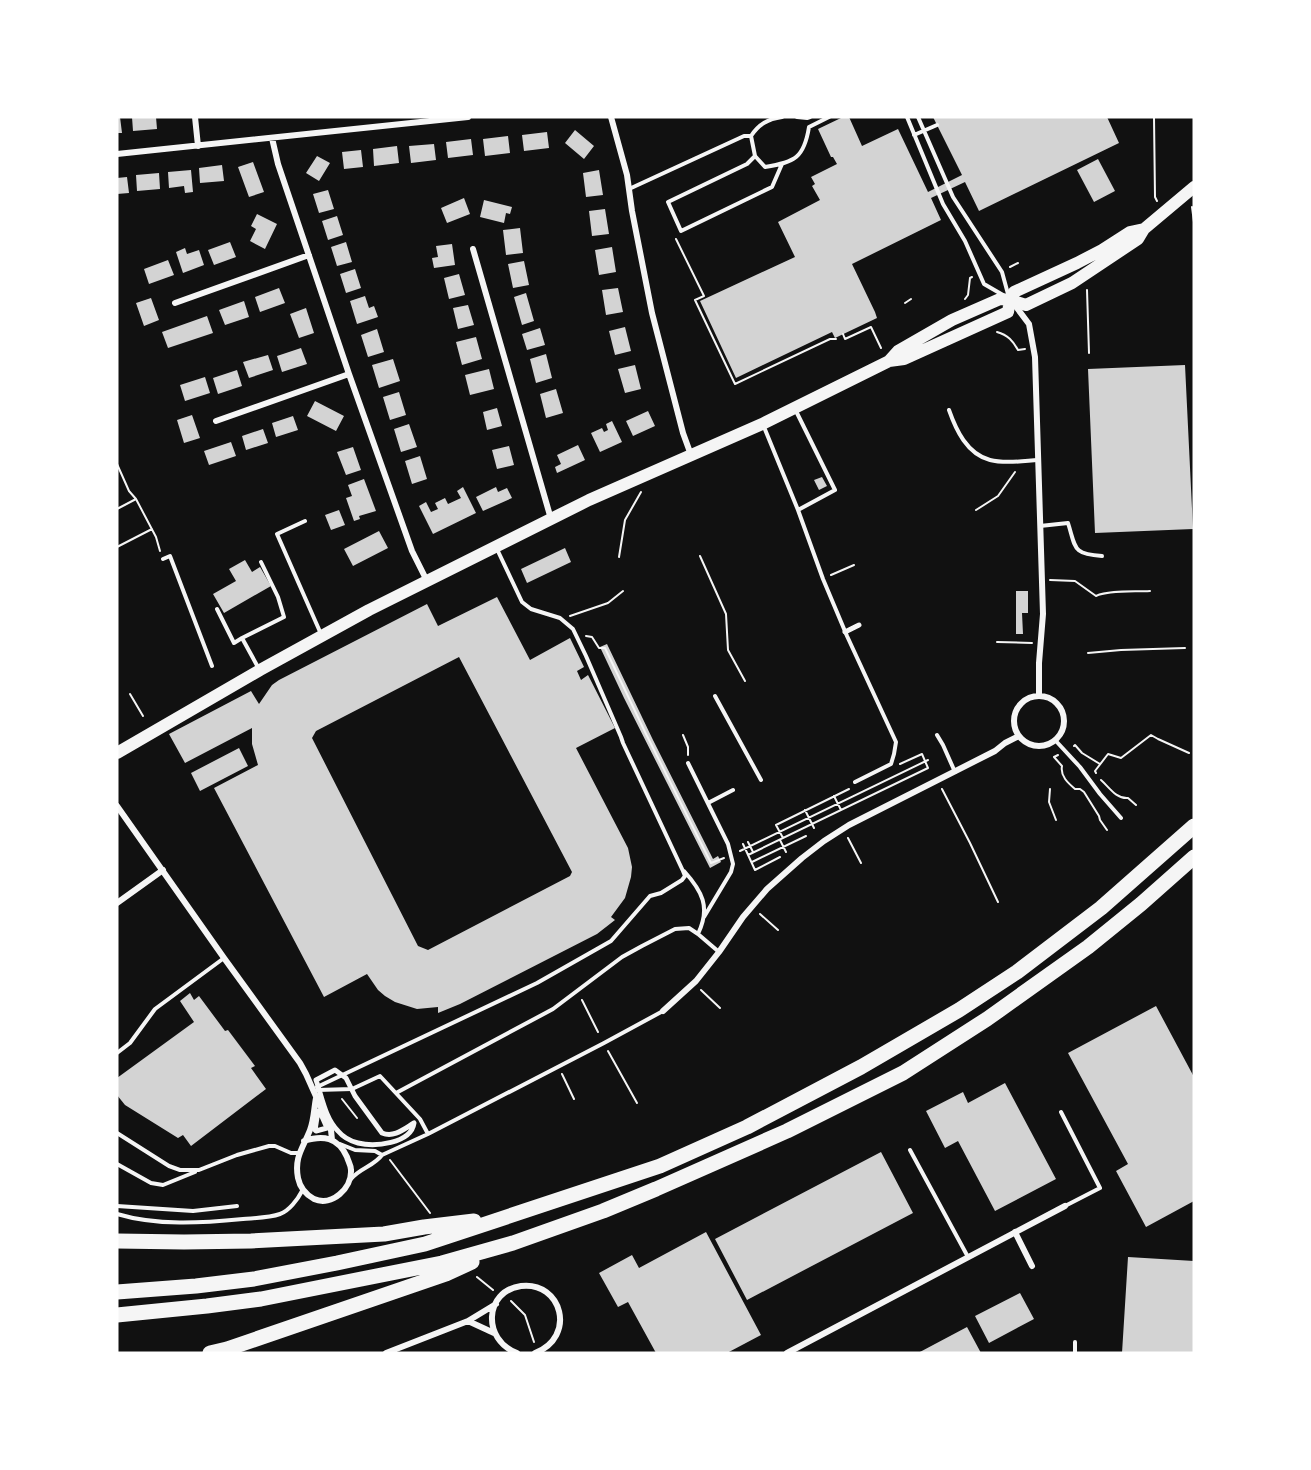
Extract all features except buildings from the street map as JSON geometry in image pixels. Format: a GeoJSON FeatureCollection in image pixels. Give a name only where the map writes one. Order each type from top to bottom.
{"type":"FeatureCollection","features":[{"type":"Feature","properties":{"kind":"highway"},"geometry":{"type":"LineString","coordinates":[[117,1292],[254,1279],[425,1244],[660,1166],[747,1127],[861,1067],[960,1010],[1017,972],[1101,908],[1194,826]]}},
{"type":"Feature","properties":{"kind":"highway"},"geometry":{"type":"LineString","coordinates":[[210,1353],[227,1349],[603,1211],[727,1159],[903,1073],[987,1019],[1088,947],[1194,857]]}},
{"type":"Feature","properties":{"kind":"highway"},"geometry":{"type":"LineString","coordinates":[[117,1241],[251,1241],[384,1234],[506,1217]]}},
{"type":"Feature","properties":{"kind":"highway"},"geometry":{"type":"LineString","coordinates":[[117,1315],[261,1299],[444,1268]]}},
{"type":"Feature","properties":{"kind":"main road"},"geometry":{"type":"LineString","coordinates":[[1010,300],[1026,305],[1072,283],[1138,239],[1144,229],[1194,188]]}},
{"type":"Feature","properties":{"kind":"main road"},"geometry":{"type":"LineString","coordinates":[[117,753],[369,610],[589,500],[762,424],[889,361],[904,359],[1008,312],[1014,292],[1102,250],[1130,232],[1144,229]]}},
{"type":"Feature","properties":{"kind":"street"},"geometry":{"type":"LineString","coordinates":[[195,117],[198,146]]}},
{"type":"Feature","properties":{"kind":"street"},"geometry":{"type":"LineString","coordinates":[[117,154],[468,117]]}},
{"type":"Feature","properties":{"kind":"street"},"geometry":{"type":"LineString","coordinates":[[611,117],[627,175],[652,313],[680,423],[691,455]]}},
{"type":"Feature","properties":{"kind":"street"},"geometry":{"type":"LineString","coordinates":[[272,138],[278,164],[349,374],[412,551],[427,581]]}},
{"type":"Feature","properties":{"kind":"street"},"geometry":{"type":"LineString","coordinates":[[473,249],[551,519]]}},
{"type":"Feature","properties":{"kind":"street"},"geometry":{"type":"LineString","coordinates":[[174,303],[309,255]]}},
{"type":"Feature","properties":{"kind":"street"},"geometry":{"type":"LineString","coordinates":[[1010,300],[1029,324],[1034,346],[1043,614],[1039,696]]}},
{"type":"Feature","properties":{"kind":"street"},"geometry":{"type":"LineString","coordinates":[[216,421],[349,374]]}},
{"type":"Feature","properties":{"kind":"street"},"geometry":{"type":"LineString","coordinates":[[845,632],[859,625]]}},
{"type":"Feature","properties":{"kind":"street"},"geometry":{"type":"LineString","coordinates":[[1039,696],[1054,702],[1060,709],[1063,725],[1055,740],[1040,746],[1024,742],[1019,736],[1015,729],[1015,714],[1024,701],[1039,696]]}},
{"type":"Feature","properties":{"kind":"street"},"geometry":{"type":"LineString","coordinates":[[663,1011],[696,981],[743,917],[767,889],[802,858],[849,825],[955,772],[1019,736]]}},
{"type":"Feature","properties":{"kind":"street"},"geometry":{"type":"LineString","coordinates":[[117,806],[300,1063],[317,1089],[331,1123],[338,1131],[345,1138],[369,1145],[393,1142],[408,1135],[414,1124],[394,1134],[386,1135],[374,1123],[346,1078],[335,1070],[316,1080],[317,1089],[311,1129],[296,1162],[298,1182],[302,1191],[315,1199],[325,1201],[336,1198],[349,1182],[351,1172],[345,1153],[334,1141],[316,1098]]}},
{"type":"Feature","properties":{"kind":"street"},"geometry":{"type":"LineString","coordinates":[[117,903],[163,870]]}},
{"type":"Feature","properties":{"kind":"street"},"geometry":{"type":"LineString","coordinates":[[304,1141],[323,1138],[334,1141]]}},
{"type":"Feature","properties":{"kind":"street"},"geometry":{"type":"LineString","coordinates":[[787,1353],[1065,1206]]}},
{"type":"Feature","properties":{"kind":"street"},"geometry":{"type":"LineString","coordinates":[[1016,1232],[1032,1266]]}},
{"type":"Feature","properties":{"kind":"street"},"geometry":{"type":"LineString","coordinates":[[517,1353],[509,1350],[494,1333],[493,1313],[502,1295],[520,1286],[530,1286],[549,1294],[559,1311],[561,1321],[559,1332],[554,1340],[547,1348],[536,1353]]}},
{"type":"Feature","properties":{"kind":"street"},"geometry":{"type":"LineString","coordinates":[[386,1353],[468,1321],[496,1303]]}},
{"type":"Feature","properties":{"kind":"street"},"geometry":{"type":"LineString","coordinates":[[468,1321],[494,1333]]}},
{"type":"Feature","properties":{"kind":"lane"},"geometry":{"type":"LineString","coordinates":[[782,117],[769,119],[751,136],[755,156],[765,167],[783,164],[799,155],[804,149],[809,127],[829,117]]}},
{"type":"Feature","properties":{"kind":"lane"},"geometry":{"type":"LineString","coordinates":[[797,117],[810,117]]}},
{"type":"Feature","properties":{"kind":"lane"},"geometry":{"type":"LineString","coordinates":[[907,117],[943,204],[965,241],[984,284],[1010,300]]}},
{"type":"Feature","properties":{"kind":"lane"},"geometry":{"type":"LineString","coordinates":[[918,117],[953,197],[1002,272],[1010,300]]}},
{"type":"Feature","properties":{"kind":"lane"},"geometry":{"type":"LineString","coordinates":[[914,135],[937,125]]}},
{"type":"Feature","properties":{"kind":"lane"},"geometry":{"type":"LineString","coordinates":[[629,189],[744,136],[751,136]]}},
{"type":"Feature","properties":{"kind":"lane"},"geometry":{"type":"LineString","coordinates":[[755,156],[747,164],[668,202],[681,231],[772,187],[783,164]]}},
{"type":"Feature","properties":{"kind":"lane"},"geometry":{"type":"LineString","coordinates":[[795,408],[835,490],[798,510]]}},
{"type":"Feature","properties":{"kind":"lane"},"geometry":{"type":"LineString","coordinates":[[949,410],[964,442],[988,460],[1001,462],[1038,460]]}},
{"type":"Feature","properties":{"kind":"lane"},"geometry":{"type":"LineString","coordinates":[[762,424],[845,632],[896,742],[891,764],[854,784]]}},
{"type":"Feature","properties":{"kind":"lane"},"geometry":{"type":"LineString","coordinates":[[305,521],[277,534],[322,636]]}},
{"type":"Feature","properties":{"kind":"lane"},"geometry":{"type":"LineString","coordinates":[[1040,525],[1068,523],[1072,541],[1082,554],[1102,556]]}},
{"type":"Feature","properties":{"kind":"lane"},"geometry":{"type":"LineString","coordinates":[[342,1075],[537,983],[611,941],[650,896],[661,893],[685,876],[623,743],[576,634],[560,618],[531,609],[522,602],[496,547]]}},
{"type":"Feature","properties":{"kind":"lane"},"geometry":{"type":"LineString","coordinates":[[163,559],[170,555],[212,666]]}},
{"type":"Feature","properties":{"kind":"lane"},"geometry":{"type":"LineString","coordinates":[[217,609],[234,643],[284,617],[278,597],[261,562]]}},
{"type":"Feature","properties":{"kind":"lane"},"geometry":{"type":"LineString","coordinates":[[242,638],[260,670]]}},
{"type":"Feature","properties":{"kind":"lane"},"geometry":{"type":"LineString","coordinates":[[715,696],[760,780]]}},
{"type":"Feature","properties":{"kind":"lane"},"geometry":{"type":"LineString","coordinates":[[937,735],[955,772]]}},
{"type":"Feature","properties":{"kind":"lane"},"geometry":{"type":"LineString","coordinates":[[1055,740],[1080,767],[1121,819]]}},
{"type":"Feature","properties":{"kind":"lane"},"geometry":{"type":"LineString","coordinates":[[688,763],[728,844],[733,864],[731,873],[704,917],[698,934]]}},
{"type":"Feature","properties":{"kind":"lane"},"geometry":{"type":"LineString","coordinates":[[708,803],[733,790]]}},
{"type":"Feature","properties":{"kind":"lane"},"geometry":{"type":"LineString","coordinates":[[683,871],[696,885],[703,899],[704,917]]}},
{"type":"Feature","properties":{"kind":"lane"},"geometry":{"type":"LineString","coordinates":[[396,1093],[553,1009],[622,957],[675,929],[689,928],[719,952]]}},
{"type":"Feature","properties":{"kind":"lane"},"geometry":{"type":"LineString","coordinates":[[117,1053],[130,1043],[156,1009],[224,958]]}},
{"type":"Feature","properties":{"kind":"lane"},"geometry":{"type":"LineString","coordinates":[[349,1182],[357,1172],[378,1161],[382,1155],[428,1134],[663,1011]]}},
{"type":"Feature","properties":{"kind":"lane"},"geometry":{"type":"LineString","coordinates":[[317,1089],[352,1089],[380,1076],[420,1119],[428,1134]]}},
{"type":"Feature","properties":{"kind":"lane"},"geometry":{"type":"LineString","coordinates":[[1061,1112],[1100,1188],[1065,1206]]}},
{"type":"Feature","properties":{"kind":"lane"},"geometry":{"type":"LineString","coordinates":[[117,1133],[174,1168],[199,1170]]}},
{"type":"Feature","properties":{"kind":"lane"},"geometry":{"type":"LineString","coordinates":[[334,1141],[356,1150],[375,1151],[382,1155]]}},
{"type":"Feature","properties":{"kind":"lane"},"geometry":{"type":"LineString","coordinates":[[117,1164],[151,1184],[163,1185],[237,1155],[269,1146],[275,1146],[291,1153],[299,1153]]}},
{"type":"Feature","properties":{"kind":"lane"},"geometry":{"type":"LineString","coordinates":[[910,1150],[968,1257]]}},
{"type":"Feature","properties":{"kind":"lane"},"geometry":{"type":"LineString","coordinates":[[117,1214],[150,1221],[176,1222],[258,1218],[281,1214],[300,1196],[302,1191]]}},
{"type":"Feature","properties":{"kind":"lane"},"geometry":{"type":"LineString","coordinates":[[117,1206],[194,1211],[237,1206]]}},
{"type":"Feature","properties":{"kind":"lane"},"geometry":{"type":"LineString","coordinates":[[1075,1342],[1075,1353]]}},
{"type":"Feature","properties":{"kind":"path"},"geometry":{"type":"LineString","coordinates":[[1154,117],[1155,197],[1162,214]]}},
{"type":"Feature","properties":{"kind":"path"},"geometry":{"type":"LineString","coordinates":[[681,249],[704,296],[695,300],[735,384],[830,339],[836,339]]}},
{"type":"Feature","properties":{"kind":"path"},"geometry":{"type":"LineString","coordinates":[[1086,273],[1089,353]]}},
{"type":"Feature","properties":{"kind":"path"},"geometry":{"type":"LineString","coordinates":[[965,300],[968,295],[970,278],[979,274]]}},
{"type":"Feature","properties":{"kind":"path"},"geometry":{"type":"LineString","coordinates":[[905,303],[911,299]]}},
{"type":"Feature","properties":{"kind":"path"},"geometry":{"type":"LineString","coordinates":[[843,334],[845,339],[872,327],[881,348]]}},
{"type":"Feature","properties":{"kind":"path"},"geometry":{"type":"LineString","coordinates":[[994,331],[1013,340],[1018,351]]}},
{"type":"Feature","properties":{"kind":"path"},"geometry":{"type":"LineString","coordinates":[[976,510],[998,496],[1016,471],[1038,460]]}},
{"type":"Feature","properties":{"kind":"path"},"geometry":{"type":"LineString","coordinates":[[117,464],[129,491],[136,499],[156,537],[163,559]]}},
{"type":"Feature","properties":{"kind":"path"},"geometry":{"type":"LineString","coordinates":[[619,557],[625,520],[647,481],[645,476]]}},
{"type":"Feature","properties":{"kind":"path"},"geometry":{"type":"LineString","coordinates":[[117,509],[136,499]]}},
{"type":"Feature","properties":{"kind":"path"},"geometry":{"type":"LineString","coordinates":[[117,547],[152,529]]}},
{"type":"Feature","properties":{"kind":"path"},"geometry":{"type":"LineString","coordinates":[[700,556],[726,614],[728,650],[745,681]]}},
{"type":"Feature","properties":{"kind":"path"},"geometry":{"type":"LineString","coordinates":[[823,579],[854,565]]}},
{"type":"Feature","properties":{"kind":"path"},"geometry":{"type":"LineString","coordinates":[[1042,579],[1076,581],[1096,596],[1116,592],[1150,591]]}},
{"type":"Feature","properties":{"kind":"path"},"geometry":{"type":"LineString","coordinates":[[580,613],[608,603],[623,591]]}},
{"type":"Feature","properties":{"kind":"path"},"geometry":{"type":"LineString","coordinates":[[576,634],[592,637],[598,648],[605,648],[711,863],[745,849],[926,761]]}},
{"type":"Feature","properties":{"kind":"path"},"geometry":{"type":"LineString","coordinates":[[997,642],[1041,644]]}},
{"type":"Feature","properties":{"kind":"path"},"geometry":{"type":"LineString","coordinates":[[1088,653],[1185,648]]}},
{"type":"Feature","properties":{"kind":"path"},"geometry":{"type":"LineString","coordinates":[[130,693],[143,717]]}},
{"type":"Feature","properties":{"kind":"path"},"geometry":{"type":"LineString","coordinates":[[683,735],[688,747],[688,763]]}},
{"type":"Feature","properties":{"kind":"path"},"geometry":{"type":"LineString","coordinates":[[1136,805],[1128,798],[1118,796],[1095,771],[1108,754],[1121,758],[1151,735],[1189,753]]}},
{"type":"Feature","properties":{"kind":"path"},"geometry":{"type":"LineString","coordinates":[[748,855],[928,768],[922,754],[892,768],[899,782]]}},
{"type":"Feature","properties":{"kind":"path"},"geometry":{"type":"LineString","coordinates":[[937,780],[998,902]]}},
{"type":"Feature","properties":{"kind":"path"},"geometry":{"type":"LineString","coordinates":[[786,852],[776,825],[854,784]]}},
{"type":"Feature","properties":{"kind":"path"},"geometry":{"type":"LineString","coordinates":[[867,789],[871,796]]}},
{"type":"Feature","properties":{"kind":"path"},"geometry":{"type":"LineString","coordinates":[[1050,789],[1049,802],[1056,820]]}},
{"type":"Feature","properties":{"kind":"path"},"geometry":{"type":"LineString","coordinates":[[834,796],[841,811]]}},
{"type":"Feature","properties":{"kind":"path"},"geometry":{"type":"LineString","coordinates":[[805,810],[814,828]]}},
{"type":"Feature","properties":{"kind":"path"},"geometry":{"type":"LineString","coordinates":[[752,862],[806,836]]}},
{"type":"Feature","properties":{"kind":"path"},"geometry":{"type":"LineString","coordinates":[[848,838],[861,863]]}},
{"type":"Feature","properties":{"kind":"path"},"geometry":{"type":"LineString","coordinates":[[748,842],[753,852]]}},
{"type":"Feature","properties":{"kind":"path"},"geometry":{"type":"LineString","coordinates":[[743,844],[755,870],[780,857]]}},
{"type":"Feature","properties":{"kind":"path"},"geometry":{"type":"LineString","coordinates":[[760,914],[778,930]]}},
{"type":"Feature","properties":{"kind":"path"},"geometry":{"type":"LineString","coordinates":[[701,990],[720,1008]]}},
{"type":"Feature","properties":{"kind":"path"},"geometry":{"type":"LineString","coordinates":[[578,991],[598,1032]]}},
{"type":"Feature","properties":{"kind":"path"},"geometry":{"type":"LineString","coordinates":[[604,1043],[637,1103]]}},
{"type":"Feature","properties":{"kind":"path"},"geometry":{"type":"LineString","coordinates":[[558,1066],[574,1099]]}},
{"type":"Feature","properties":{"kind":"path"},"geometry":{"type":"LineString","coordinates":[[475,1275],[514,1303],[525,1315],[536,1353]]}}]}
